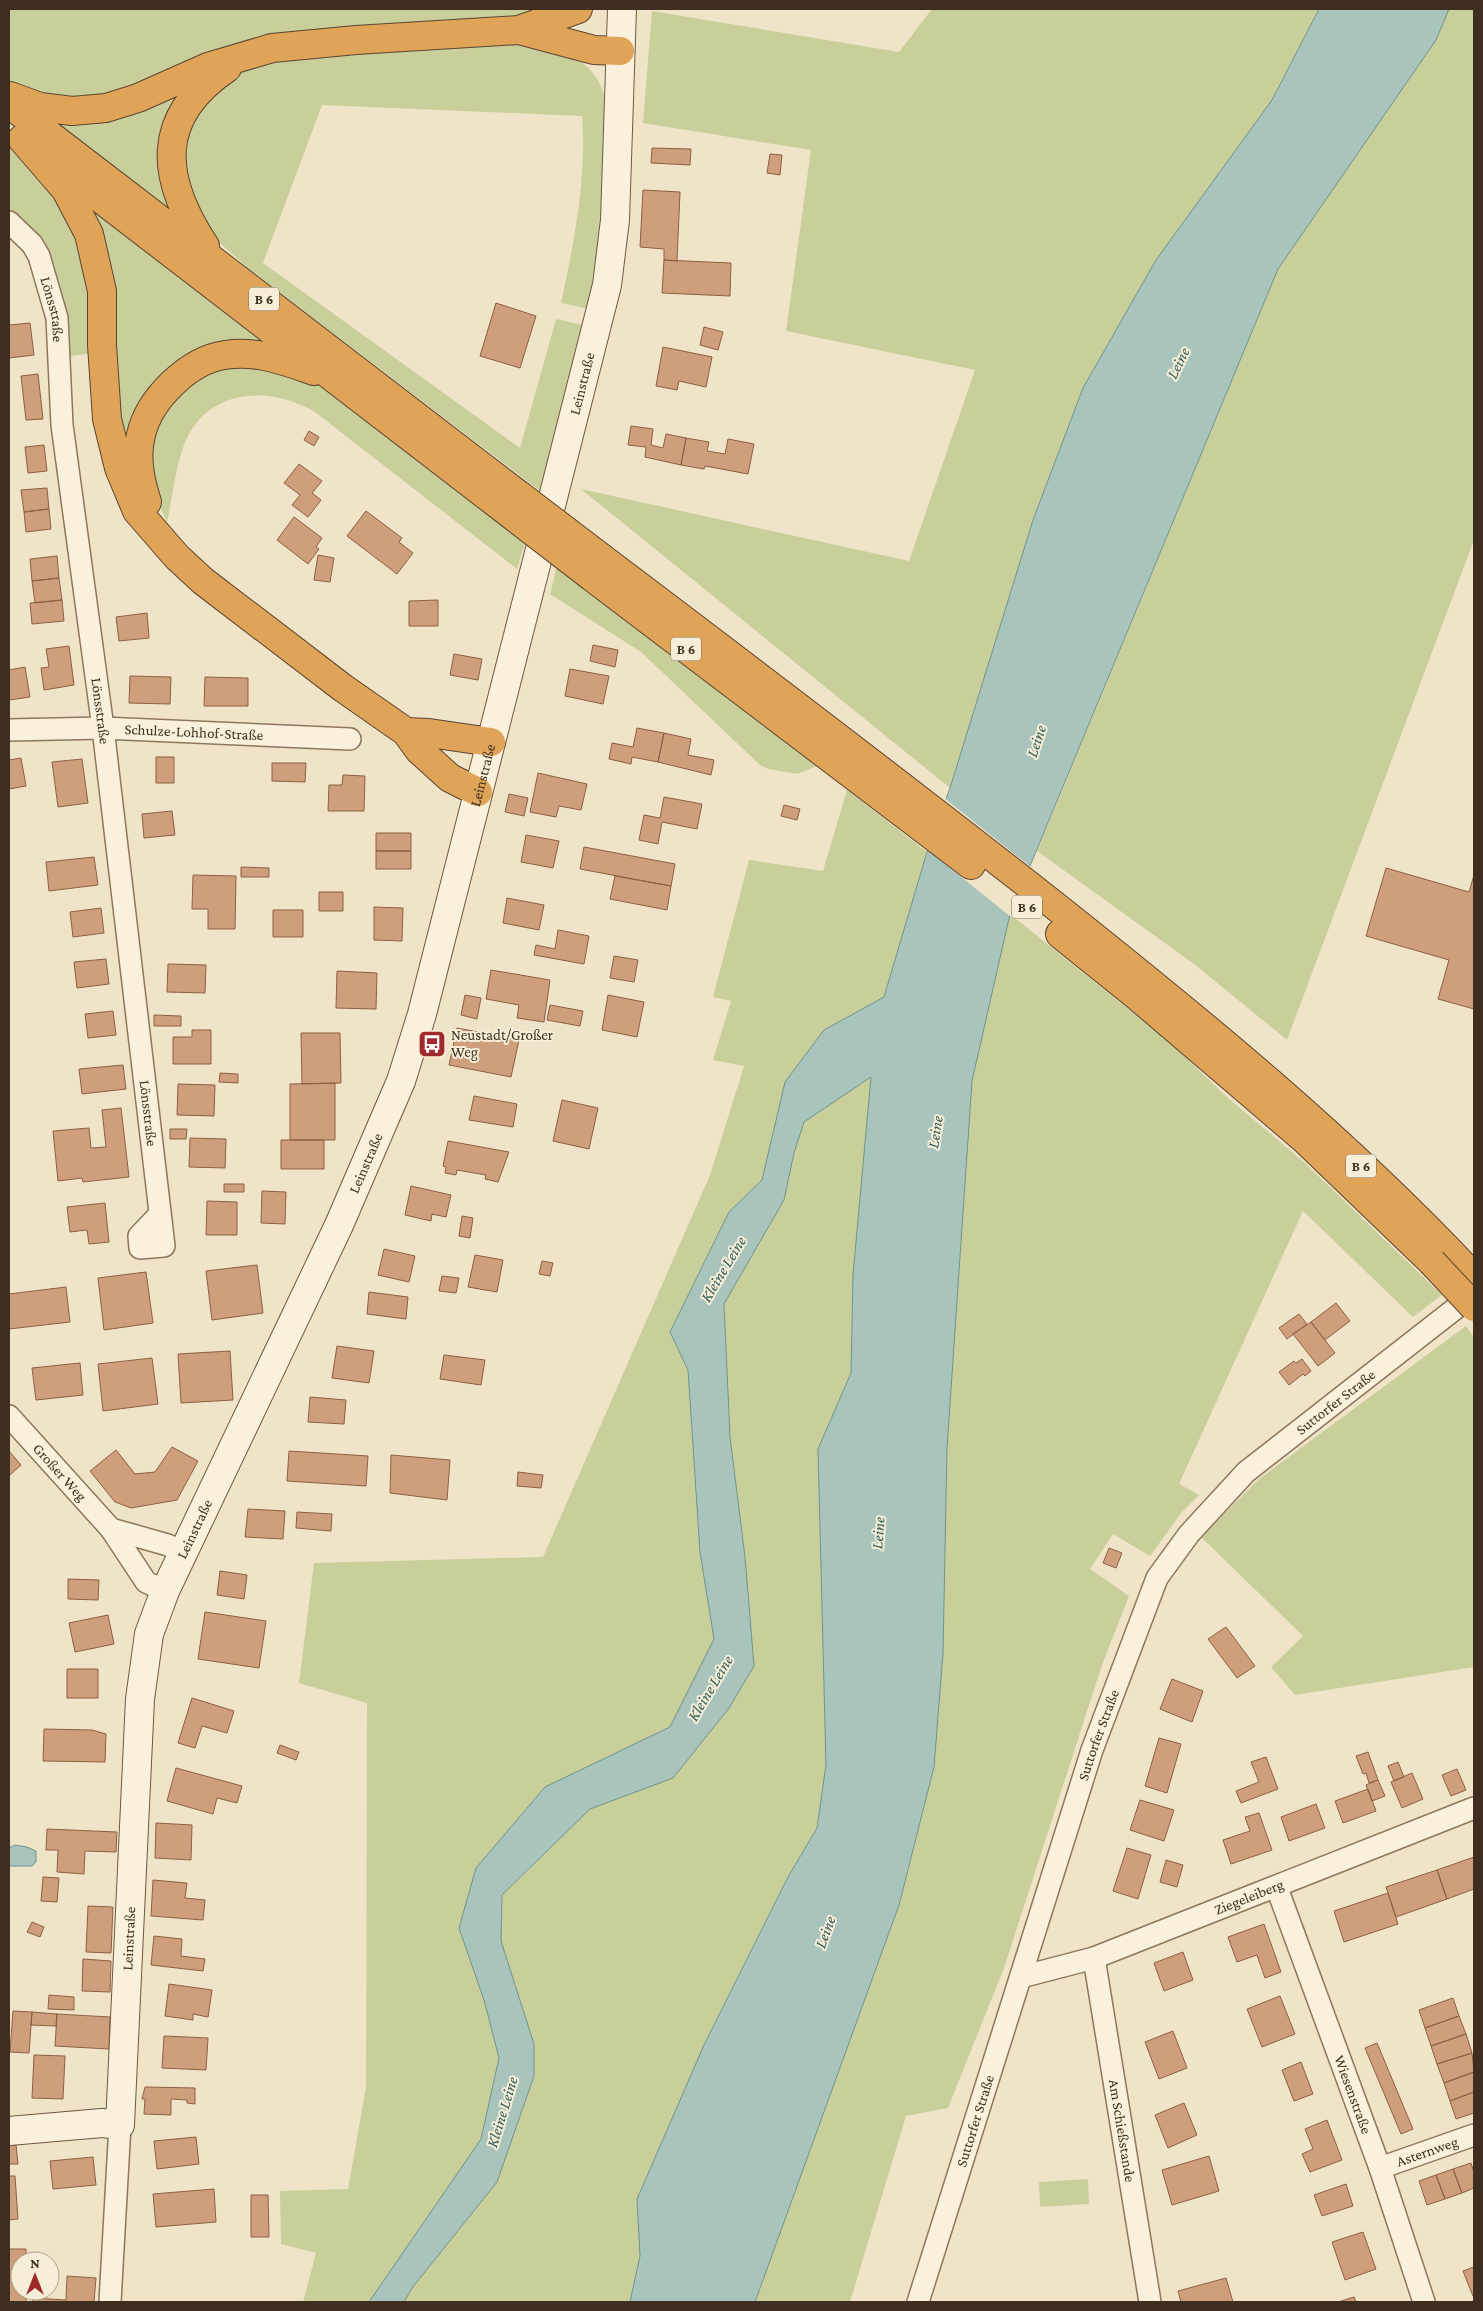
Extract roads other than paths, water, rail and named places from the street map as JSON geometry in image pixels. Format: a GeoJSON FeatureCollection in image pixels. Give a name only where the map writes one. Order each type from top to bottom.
{"type":"FeatureCollection","features":[{"type":"Feature","properties":{"kind":"highway"},"geometry":{"type":"LineString","coordinates":[[9,95],[40,107],[72,111],[106,108],[138,98],[208,67],[247,55],[288,46],[519,30],[578,9]]}},
{"type":"Feature","properties":{"kind":"highway"},"geometry":{"type":"LineString","coordinates":[[519,30],[594,50],[620,51]]}},
{"type":"Feature","properties":{"kind":"highway"},"geometry":{"type":"LineString","coordinates":[[216,262],[185,215],[175,190],[172,165],[173,139],[179,122],[192,99],[215,76],[247,55]]}},
{"type":"Feature","properties":{"kind":"highway","name":"B 6"},"geometry":{"type":"LineString","coordinates":[[9,104],[216,262],[514,504],[784,710],[1137,996],[1269,1094],[1303,1138],[1440,1256],[1474,1277]]}},
{"type":"Feature","properties":{"kind":"highway"},"geometry":{"type":"LineString","coordinates":[[15,134],[66,190],[88,234],[102,291],[102,345],[107,419],[118,468],[138,511],[177,557],[203,581],[343,688],[406,732],[419,750],[450,778],[478,792]]}},
{"type":"Feature","properties":{"kind":"highway","name":"B 6"},"geometry":{"type":"LineString","coordinates":[[15,134],[332,376],[514,504]]}},
{"type":"Feature","properties":{"kind":"highway"},"geometry":{"type":"LineString","coordinates":[[177,557],[148,505],[139,471],[141,434],[169,385],[192,368],[224,355],[262,354],[332,376]]}},
{"type":"Feature","properties":{"kind":"highway"},"geometry":{"type":"LineString","coordinates":[[406,732],[429,733],[491,742]]}},
{"type":"Feature","properties":{"kind":"highway","name":"B 6"},"geometry":{"type":"LineString","coordinates":[[1440,1256],[1474,1307]]}},
{"type":"Feature","properties":{"kind":"street","name":"Leinstraße"},"geometry":{"type":"LineString","coordinates":[[110,2302],[140,1699],[149,1634],[165,1591],[330,1243],[401,1081],[432,981],[607,285],[615,220],[622,9]]}},
{"type":"Feature","properties":{"kind":"street","name":"Lönsstraße"},"geometry":{"type":"LineString","coordinates":[[9,222],[32,244],[39,256],[57,318],[62,425],[103,728],[160,1214]]}},
{"type":"Feature","properties":{"kind":"street","name":"Schulze-Lohhof-Straße"},"geometry":{"type":"LineString","coordinates":[[9,730],[103,728],[350,739]]}},
{"type":"Feature","properties":{"kind":"street","name":"Suttorfer Straße"},"geometry":{"type":"LineString","coordinates":[[918,2302],[1092,1750],[1157,1578],[1189,1534],[1246,1472],[1474,1294]]}},
{"type":"Feature","properties":{"kind":"street","name":"Großer Weg"},"geometry":{"type":"LineString","coordinates":[[9,1416],[110,1529],[146,1582],[165,1591]]}},
{"type":"Feature","properties":{"kind":"street"},"geometry":{"type":"LineString","coordinates":[[110,1529],[168,1545],[183,1553]]}},
{"type":"Feature","properties":{"kind":"street","name":"Ziegeleiberg"},"geometry":{"type":"LineString","coordinates":[[1021,1977],[1094,1958],[1277,1888],[1474,1808]]}},
{"type":"Feature","properties":{"kind":"street","name":"Wiesenstraße"},"geometry":{"type":"LineString","coordinates":[[1277,1888],[1380,2168],[1424,2302]]}},
{"type":"Feature","properties":{"kind":"street","name":"Am Schießstande"},"geometry":{"type":"LineString","coordinates":[[1094,1958],[1150,2302]]}},
{"type":"Feature","properties":{"kind":"street"},"geometry":{"type":"LineString","coordinates":[[9,2131],[102,2123],[120,2125]]}},
{"type":"Feature","properties":{"kind":"street","name":"Asternweg"},"geometry":{"type":"LineString","coordinates":[[1380,2168],[1474,2135]]}},
{"type":"Feature","properties":{"kind":"water"},"geometry":{"type":"Polygon","coordinates":[[[1319,9],[1449,9],[1436,40],[1278,269],[1010,914],[972,1081],[947,1448],[943,1653],[934,1767],[899,1905],[755,2302],[630,2302],[640,2256],[637,2199],[704,2045],[788,1877],[817,1828],[826,1765],[818,1449],[851,1373],[853,1275],[871,1077],[804,1122],[794,1153],[784,1200],[724,1304],[730,1437],[745,1557],[754,1666],[729,1708],[673,1778],[590,1809],[502,1895],[501,1941],[534,2044],[534,2076],[497,2182],[412,2288],[404,2302],[369,2302],[481,2139],[499,2058],[484,2000],[459,1928],[476,1868],[545,1787],[670,1727],[714,1639],[700,1552],[688,1370],[670,1332],[729,1212],[762,1180],[785,1082],[824,1030],[884,997],[927,852],[950,788],[1033,520],[1083,388],[1156,260],[1272,100],[1319,9]]]}},
{"type":"Feature","properties":{"kind":"water"},"geometry":{"type":"Polygon","coordinates":[[[15,1845],[36,1851],[36,1862],[32,1866],[9,1866],[9,1848],[15,1845]]]}},
{"type":"Feature","properties":{"kind":"place","name":"Neustadt/Großer Weg"},"geometry":{"type":"Point","coordinates":[432,1044]}},
{"type":"Feature","properties":{"kind":"water label","name":"Leine"},"geometry":{"type":"Point","coordinates":[1178,363]}},
{"type":"Feature","properties":{"kind":"water label","name":"Leine"},"geometry":{"type":"Point","coordinates":[1036,741]}},
{"type":"Feature","properties":{"kind":"water label","name":"Leine"},"geometry":{"type":"Point","coordinates":[935,1132]}},
{"type":"Feature","properties":{"kind":"water label","name":"Kleine Leine"},"geometry":{"type":"Point","coordinates":[723,1269]}},
{"type":"Feature","properties":{"kind":"water label","name":"Leine"},"geometry":{"type":"Point","coordinates":[878,1533]}},
{"type":"Feature","properties":{"kind":"water label","name":"Kleine Leine"},"geometry":{"type":"Point","coordinates":[710,1688]}},
{"type":"Feature","properties":{"kind":"water label","name":"Leine"},"geometry":{"type":"Point","coordinates":[825,1932]}},
{"type":"Feature","properties":{"kind":"water label","name":"Kleine Leine"},"geometry":{"type":"Point","coordinates":[502,2112]}}]}
